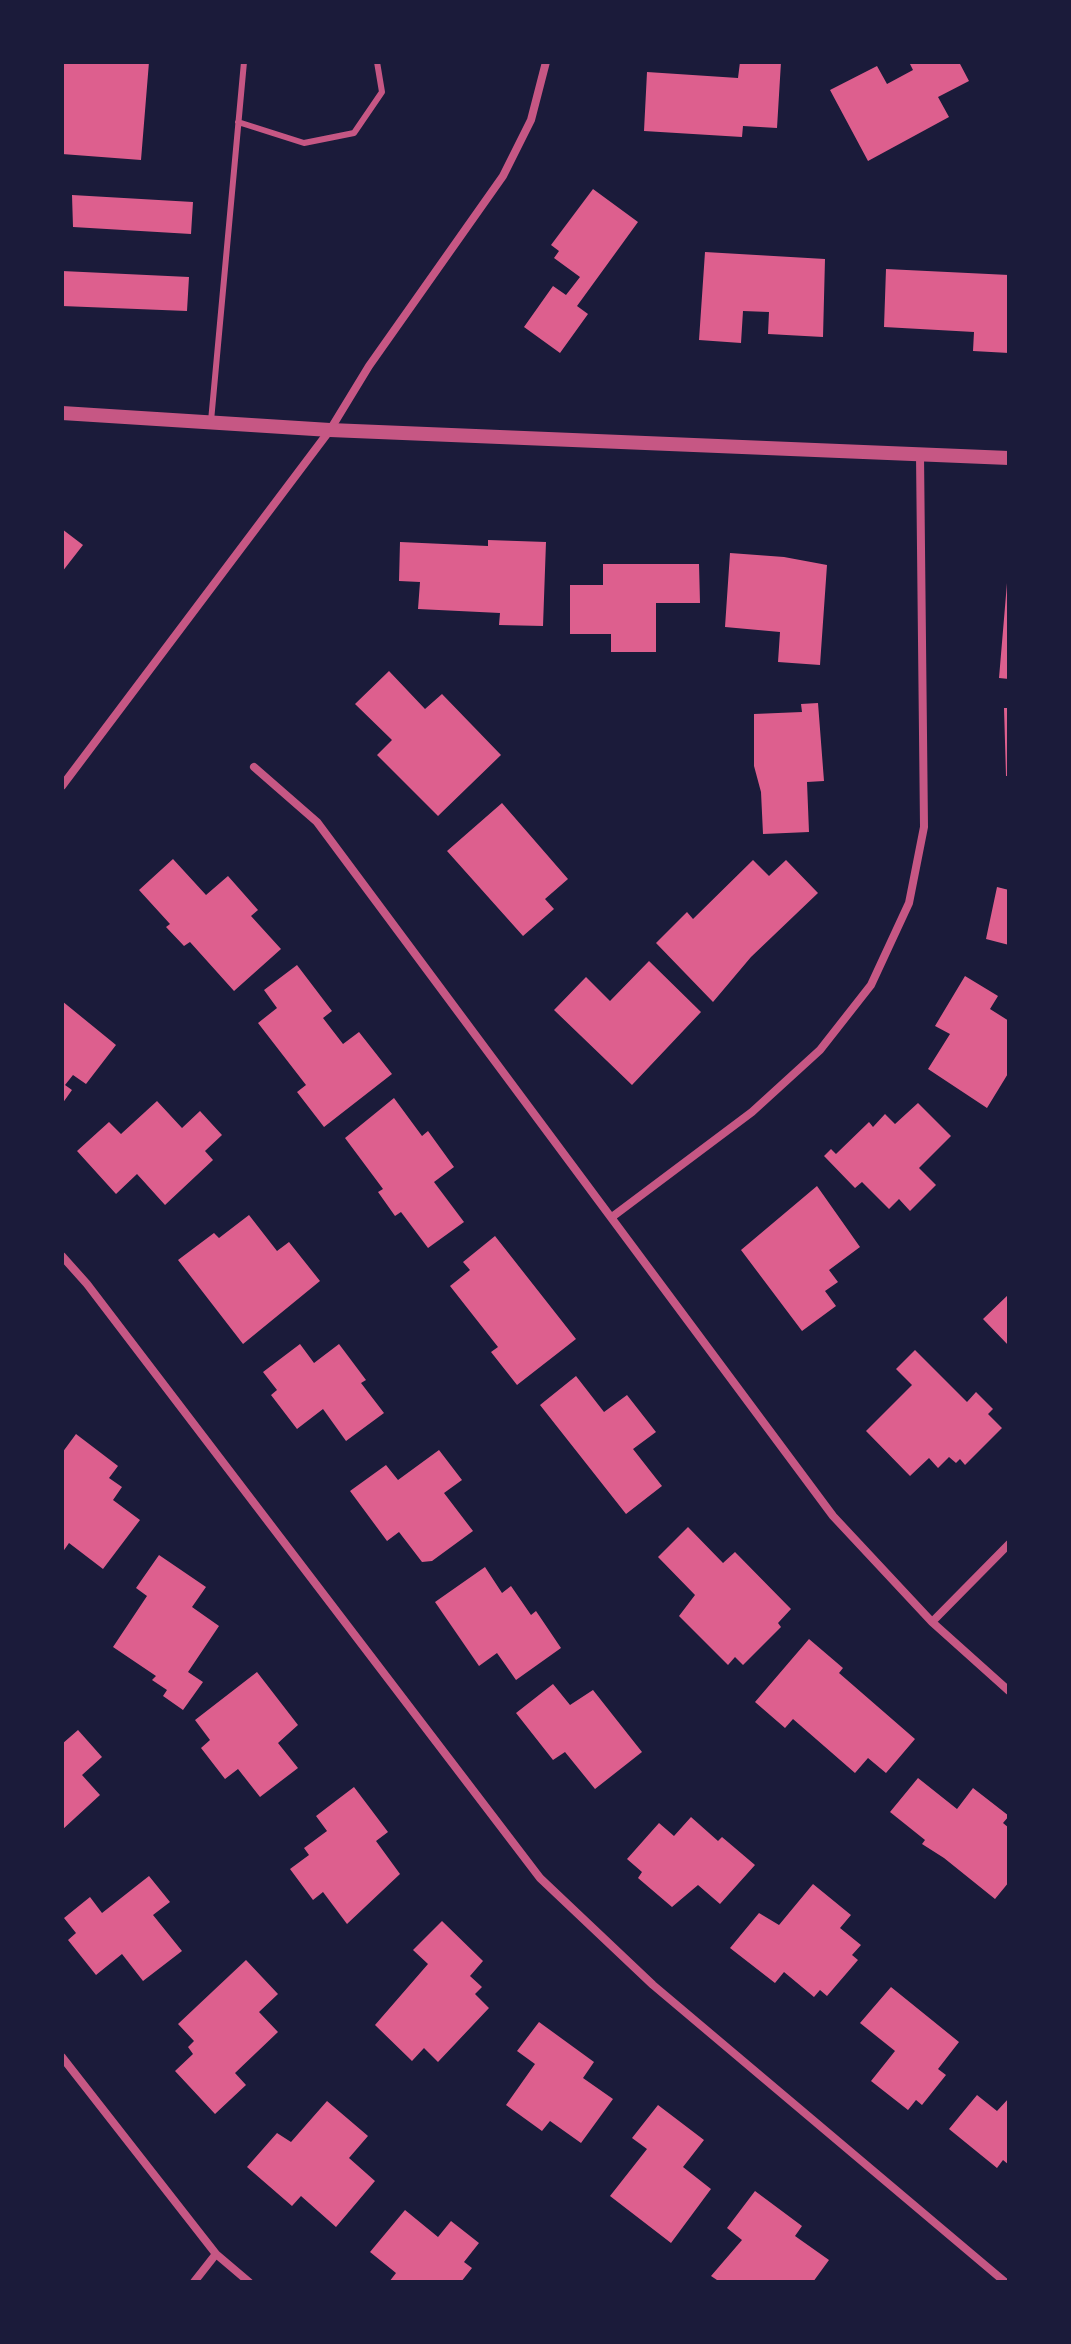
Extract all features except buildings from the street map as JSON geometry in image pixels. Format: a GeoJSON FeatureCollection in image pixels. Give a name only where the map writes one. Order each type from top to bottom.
{"type":"FeatureCollection","features":[{"type":"Feature","properties":{"kind":"street"},"geometry":{"type":"LineString","coordinates":[[62,786],[330,430],[369,366],[503,176],[531,120],[546,62]]}},
{"type":"Feature","properties":{"kind":"street"},"geometry":{"type":"LineString","coordinates":[[62,413],[330,430],[1009,458]]}},
{"type":"Feature","properties":{"kind":"street"},"geometry":{"type":"LineString","coordinates":[[612,1217],[752,1112],[820,1050],[871,985],[909,903],[924,827],[920,455]]}},
{"type":"Feature","properties":{"kind":"street"},"geometry":{"type":"LineString","coordinates":[[254,767],[317,822],[833,1516],[932,1622],[1009,1691]]}},
{"type":"Feature","properties":{"kind":"street"},"geometry":{"type":"LineString","coordinates":[[62,1256],[87,1284],[540,1878],[653,1985],[1005,2282]]}},
{"type":"Feature","properties":{"kind":"street"},"geometry":{"type":"LineString","coordinates":[[932,1622],[1009,1544]]}},
{"type":"Feature","properties":{"kind":"street"},"geometry":{"type":"LineString","coordinates":[[62,2057],[216,2254],[249,2282]]}},
{"type":"Feature","properties":{"kind":"street"},"geometry":{"type":"LineString","coordinates":[[194,2282],[216,2254]]}},
{"type":"Feature","properties":{"kind":"lane"},"geometry":{"type":"LineString","coordinates":[[211,421],[244,62]]}},
{"type":"Feature","properties":{"kind":"lane"},"geometry":{"type":"LineString","coordinates":[[238,122],[304,143],[354,133],[382,92],[377,62]]}}]}
